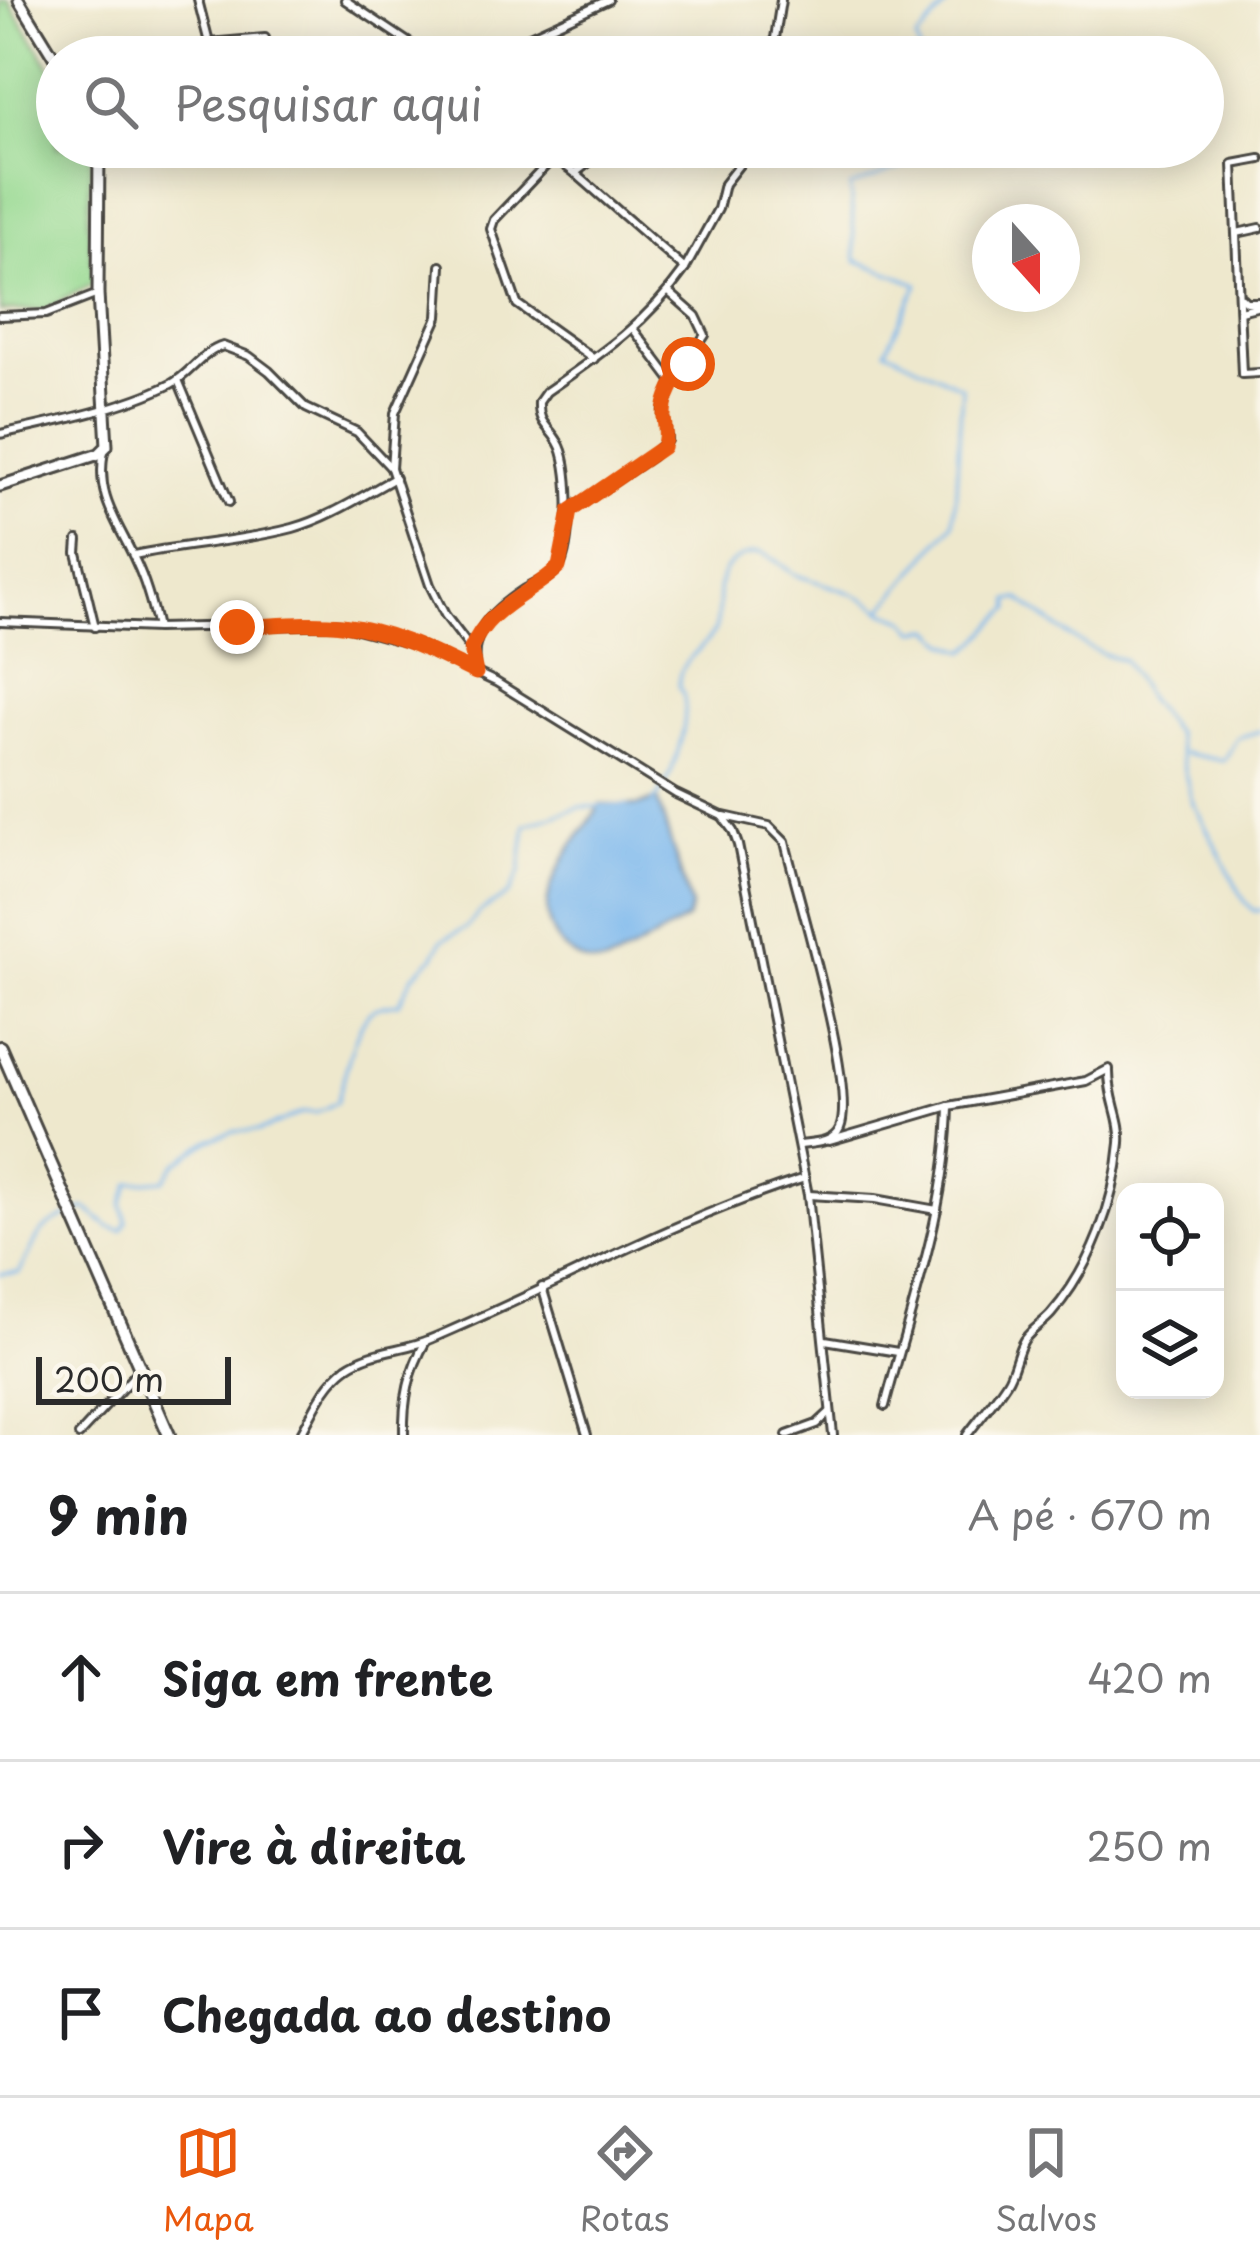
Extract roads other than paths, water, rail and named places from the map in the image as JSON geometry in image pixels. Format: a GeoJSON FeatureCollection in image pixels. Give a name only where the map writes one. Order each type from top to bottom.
{"type":"FeatureCollection","features":[{"type":"Feature","properties":{"kind":"main road"},"geometry":{"type":"LineString","coordinates":[[0,1047],[169,1435]]}},
{"type":"Feature","properties":{"kind":"street"},"geometry":{"type":"LineString","coordinates":[[20,0],[41,36]]}},
{"type":"Feature","properties":{"kind":"street"},"geometry":{"type":"LineString","coordinates":[[197,0],[207,36]]}},
{"type":"Feature","properties":{"kind":"street"},"geometry":{"type":"LineString","coordinates":[[345,0],[399,36]]}},
{"type":"Feature","properties":{"kind":"street"},"geometry":{"type":"LineString","coordinates":[[526,36],[592,3],[608,0]]}},
{"type":"Feature","properties":{"kind":"street"},"geometry":{"type":"LineString","coordinates":[[775,36],[781,0]]}},
{"type":"Feature","properties":{"kind":"street"},"geometry":{"type":"LineString","coordinates":[[1260,159],[1233,164],[1242,374],[1260,373]]}},
{"type":"Feature","properties":{"kind":"street"},"geometry":{"type":"LineString","coordinates":[[99,168],[98,294],[106,406],[100,473],[110,516],[134,555],[157,628]]}},
{"type":"Feature","properties":{"kind":"street"},"geometry":{"type":"LineString","coordinates":[[543,168],[491,229],[517,304],[593,359]]}},
{"type":"Feature","properties":{"kind":"street"},"geometry":{"type":"LineString","coordinates":[[568,168],[685,269]]}},
{"type":"Feature","properties":{"kind":"street"},"geometry":{"type":"LineString","coordinates":[[575,173],[582,168]]}},
{"type":"Feature","properties":{"kind":"street"},"geometry":{"type":"LineString","coordinates":[[471,649],[498,610],[559,567],[570,511],[561,448],[542,426],[538,402],[634,330],[670,293],[737,168]]}},
{"type":"Feature","properties":{"kind":"street"},"geometry":{"type":"LineString","coordinates":[[1237,233],[1260,228]]}},
{"type":"Feature","properties":{"kind":"street"},"geometry":{"type":"LineString","coordinates":[[391,468],[395,412],[438,317],[441,266]]}},
{"type":"Feature","properties":{"kind":"street"},"geometry":{"type":"LineString","coordinates":[[570,511],[667,440],[663,411],[673,382],[705,335],[696,316],[670,293]]}},
{"type":"Feature","properties":{"kind":"street"},"geometry":{"type":"LineString","coordinates":[[0,316],[46,314],[98,294]]}},
{"type":"Feature","properties":{"kind":"street"},"geometry":{"type":"LineString","coordinates":[[1240,295],[1246,302],[1260,304]]}},
{"type":"Feature","properties":{"kind":"street"},"geometry":{"type":"LineString","coordinates":[[1240,311],[1260,304]]}},
{"type":"Feature","properties":{"kind":"street"},"geometry":{"type":"LineString","coordinates":[[634,330],[673,382]]}},
{"type":"Feature","properties":{"kind":"street"},"geometry":{"type":"LineString","coordinates":[[0,434],[106,406],[178,380],[217,347],[249,356],[306,408],[357,432],[391,468],[430,585],[471,649],[476,673]]}},
{"type":"Feature","properties":{"kind":"street"},"geometry":{"type":"LineString","coordinates":[[178,380],[229,502]]}},
{"type":"Feature","properties":{"kind":"street"},"geometry":{"type":"LineString","coordinates":[[0,486],[104,451]]}},
{"type":"Feature","properties":{"kind":"street"},"geometry":{"type":"LineString","coordinates":[[134,555],[224,544],[293,528],[395,478]]}},
{"type":"Feature","properties":{"kind":"street"},"geometry":{"type":"LineString","coordinates":[[78,540],[95,627]]}},
{"type":"Feature","properties":{"kind":"street"},"geometry":{"type":"LineString","coordinates":[[0,622],[157,628],[338,624],[417,644],[476,673],[676,794],[722,816],[769,826],[785,842],[839,1056],[843,1115],[839,1132],[829,1141]]}},
{"type":"Feature","properties":{"kind":"street"},"geometry":{"type":"LineString","coordinates":[[722,816],[738,845],[805,1178],[833,1435]]}},
{"type":"Feature","properties":{"kind":"street"},"geometry":{"type":"LineString","coordinates":[[799,1145],[829,1141],[949,1106],[1073,1084],[1109,1070],[1108,1094],[1120,1141],[1113,1195],[1090,1251],[1050,1316],[1025,1337],[1005,1385],[967,1435]]}},
{"type":"Feature","properties":{"kind":"street"},"geometry":{"type":"LineString","coordinates":[[885,1406],[921,1282],[948,1160],[949,1106]]}},
{"type":"Feature","properties":{"kind":"street"},"geometry":{"type":"LineString","coordinates":[[300,1435],[340,1372],[382,1350],[426,1341],[609,1254],[805,1178]]}},
{"type":"Feature","properties":{"kind":"street"},"geometry":{"type":"LineString","coordinates":[[808,1195],[875,1199],[937,1210]]}},
{"type":"Feature","properties":{"kind":"street"},"geometry":{"type":"LineString","coordinates":[[542,1287],[587,1435]]}},
{"type":"Feature","properties":{"kind":"street"},"geometry":{"type":"LineString","coordinates":[[825,1340],[898,1352]]}},
{"type":"Feature","properties":{"kind":"street"},"geometry":{"type":"LineString","coordinates":[[404,1435],[403,1404],[414,1362],[426,1341]]}},
{"type":"Feature","properties":{"kind":"street"},"geometry":{"type":"LineString","coordinates":[[79,1435],[140,1369]]}},
{"type":"Feature","properties":{"kind":"street"},"geometry":{"type":"LineString","coordinates":[[787,1435],[818,1424],[831,1412]]}},
{"type":"Feature","properties":{"kind":"water"},"geometry":{"type":"Polygon","coordinates":[[[657,799],[691,907],[687,919],[611,962],[581,960],[562,946],[551,928],[547,910],[557,873],[600,805],[639,806],[657,799]]]}},
{"type":"Feature","properties":{"kind":"waterway"},"geometry":{"type":"LineString","coordinates":[[920,36],[952,0]]}},
{"type":"Feature","properties":{"kind":"waterway"},"geometry":{"type":"LineString","coordinates":[[653,801],[667,782],[681,737],[685,709],[680,674],[715,630],[727,567],[760,553],[794,574],[882,610],[954,523],[962,387],[886,350],[918,284],[856,260],[850,187],[901,168]]}},
{"type":"Feature","properties":{"kind":"waterway"},"geometry":{"type":"LineString","coordinates":[[882,611],[906,620],[916,631],[932,629],[947,643],[966,651],[1011,609],[1010,600],[1020,599],[1082,644],[1124,660],[1175,733],[1192,801],[1244,900],[1254,911],[1260,910]]}},
{"type":"Feature","properties":{"kind":"waterway"},"geometry":{"type":"LineString","coordinates":[[1184,753],[1224,761],[1237,738],[1260,731]]}},
{"type":"Feature","properties":{"kind":"waterway"},"geometry":{"type":"LineString","coordinates":[[78,1211],[86,1208],[109,1227],[122,1230],[127,1222],[122,1205],[130,1183],[164,1180],[176,1163],[210,1140],[234,1131],[260,1131],[337,1102],[366,1016],[378,1007],[399,1003],[413,976],[434,956],[442,940],[466,928],[480,912],[509,894],[520,872],[526,825],[580,807],[627,806]]}},
{"type":"Feature","properties":{"kind":"waterway"},"geometry":{"type":"LineString","coordinates":[[0,1274],[19,1273],[41,1233],[69,1215]]}}]}
